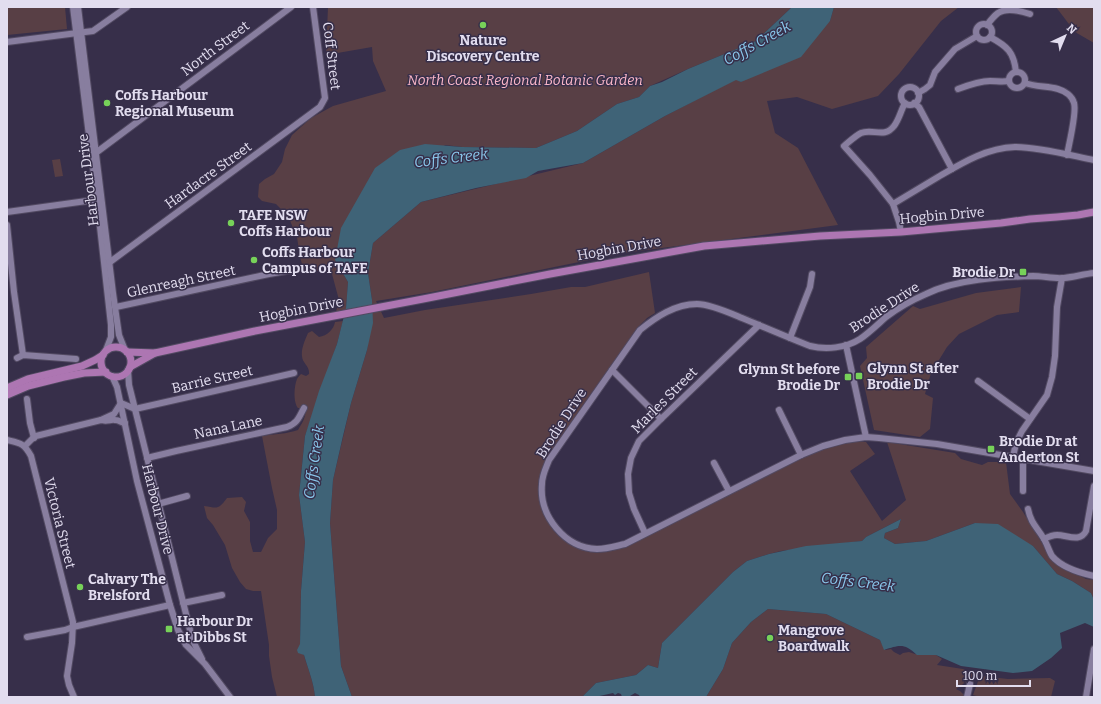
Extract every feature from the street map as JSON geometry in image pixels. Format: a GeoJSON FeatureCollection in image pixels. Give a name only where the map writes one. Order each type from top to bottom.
{"type":"FeatureCollection","features":[{"type":"Feature","properties":{"kind":"main road","name":"Hogbin Drive"},"geometry":{"type":"LineString","coordinates":[[126,351],[155,353],[328,316],[704,246],[820,236],[901,232],[1001,223],[1094,212]]}},
{"type":"Feature","properties":{"kind":"main road"},"geometry":{"type":"LineString","coordinates":[[7,388],[28,379],[82,366],[95,360],[104,352],[114,347],[122,348],[126,351],[130,359],[129,369],[121,376],[84,373],[28,386],[7,395]]}},
{"type":"Feature","properties":{"kind":"main road"},"geometry":{"type":"LineString","coordinates":[[104,352],[101,364],[109,374]]}},
{"type":"Feature","properties":{"kind":"main road","name":"Hogbin Drive"},"geometry":{"type":"LineString","coordinates":[[129,369],[155,353]]}},
{"type":"Feature","properties":{"kind":"street","name":"Harbour Drive"},"geometry":{"type":"LineString","coordinates":[[73,7],[79,33],[97,152],[111,325],[111,337],[104,352]]}},
{"type":"Feature","properties":{"kind":"street","name":"Harbour Drive"},"geometry":{"type":"LineString","coordinates":[[78,7],[79,33],[100,199],[119,335],[126,351]]}},
{"type":"Feature","properties":{"kind":"street"},"geometry":{"type":"LineString","coordinates":[[7,42],[93,31],[98,29],[127,7]]}},
{"type":"Feature","properties":{"kind":"street","name":"North Street"},"geometry":{"type":"LineString","coordinates":[[97,152],[291,7]]}},
{"type":"Feature","properties":{"kind":"street","name":"Coff Street"},"geometry":{"type":"LineString","coordinates":[[313,7],[325,98],[320,107]]}},
{"type":"Feature","properties":{"kind":"street"},"geometry":{"type":"LineString","coordinates":[[987,25],[992,30],[990,37],[983,40],[977,36],[976,31],[978,27],[987,25],[995,15],[1001,11],[1023,9],[1030,14]]}},
{"type":"Feature","properties":{"kind":"street"},"geometry":{"type":"LineString","coordinates":[[918,93],[930,84],[935,72],[955,49],[977,36]]}},
{"type":"Feature","properties":{"kind":"street"},"geometry":{"type":"LineString","coordinates":[[990,37],[1010,52],[1015,62],[1016,72]]}},
{"type":"Feature","properties":{"kind":"street"},"geometry":{"type":"LineString","coordinates":[[1016,72],[1021,72],[1025,76],[1026,81],[1021,87],[1016,88],[1009,81],[1010,76],[1016,72]]}},
{"type":"Feature","properties":{"kind":"street"},"geometry":{"type":"LineString","coordinates":[[958,89],[964,86],[989,81],[1009,81]]}},
{"type":"Feature","properties":{"kind":"street"},"geometry":{"type":"LineString","coordinates":[[1025,83],[1058,89],[1067,93],[1073,100],[1075,109],[1067,155]]}},
{"type":"Feature","properties":{"kind":"street"},"geometry":{"type":"LineString","coordinates":[[905,88],[912,88],[918,93],[918,99],[910,105],[902,100],[901,95],[905,88]]}},
{"type":"Feature","properties":{"kind":"street"},"geometry":{"type":"LineString","coordinates":[[901,232],[893,204],[844,146],[861,133],[885,133],[890,130],[896,123],[905,103]]}},
{"type":"Feature","properties":{"kind":"street"},"geometry":{"type":"LineString","coordinates":[[914,103],[919,107],[952,169]]}},
{"type":"Feature","properties":{"kind":"street","name":"Hardacre Street"},"geometry":{"type":"LineString","coordinates":[[110,262],[320,107]]}},
{"type":"Feature","properties":{"kind":"street"},"geometry":{"type":"LineString","coordinates":[[893,204],[952,169],[986,152],[1000,149],[1031,148],[1094,160]]}},
{"type":"Feature","properties":{"kind":"street"},"geometry":{"type":"LineString","coordinates":[[7,212],[100,199]]}},
{"type":"Feature","properties":{"kind":"street"},"geometry":{"type":"LineString","coordinates":[[7,225],[20,357],[76,359]]}},
{"type":"Feature","properties":{"kind":"street","name":"Glenreagh Street"},"geometry":{"type":"LineString","coordinates":[[116,307],[298,269]]}},
{"type":"Feature","properties":{"kind":"street","name":"Brodie Drive"},"geometry":{"type":"LineString","coordinates":[[1094,273],[1062,278],[1035,276],[993,278],[952,284],[927,293],[906,304],[887,317],[862,338],[846,345],[830,348],[816,347],[790,338],[720,309],[698,304],[679,307],[664,313],[640,330],[549,460],[541,485],[545,510],[552,523],[564,536],[578,545],[596,549],[611,548],[624,544],[801,455],[835,442],[866,437],[937,444],[1094,471]]}},
{"type":"Feature","properties":{"kind":"street"},"geometry":{"type":"LineString","coordinates":[[790,338],[810,287],[812,274]]}},
{"type":"Feature","properties":{"kind":"street"},"geometry":{"type":"LineString","coordinates":[[1013,457],[1016,443],[1030,418],[1047,395],[1052,377],[1055,356],[1057,307],[1062,278]]}},
{"type":"Feature","properties":{"kind":"street"},"geometry":{"type":"LineString","coordinates":[[7,296],[14,292]]}},
{"type":"Feature","properties":{"kind":"street","name":"Marles Street"},"geometry":{"type":"LineString","coordinates":[[646,533],[634,509],[629,493],[628,474],[632,458],[639,441],[758,325]]}},
{"type":"Feature","properties":{"kind":"street"},"geometry":{"type":"LineString","coordinates":[[846,345],[866,437]]}},
{"type":"Feature","properties":{"kind":"street","name":"Harbour Drive"},"geometry":{"type":"LineString","coordinates":[[129,369],[129,385],[183,604],[193,641],[205,664]]}},
{"type":"Feature","properties":{"kind":"street"},"geometry":{"type":"LineString","coordinates":[[612,370],[661,419]]}},
{"type":"Feature","properties":{"kind":"street","name":"Barrie Street"},"geometry":{"type":"LineString","coordinates":[[135,409],[294,373]]}},
{"type":"Feature","properties":{"kind":"street","name":"Harbour Drive"},"geometry":{"type":"LineString","coordinates":[[109,374],[117,387],[137,482],[178,630],[186,645],[205,664],[230,697]]}},
{"type":"Feature","properties":{"kind":"street"},"geometry":{"type":"LineString","coordinates":[[978,381],[1030,418]]}},
{"type":"Feature","properties":{"kind":"street"},"geometry":{"type":"LineString","coordinates":[[27,399],[30,423],[34,438]]}},
{"type":"Feature","properties":{"kind":"street"},"geometry":{"type":"LineString","coordinates":[[7,440],[20,443],[25,446],[34,438],[47,433],[101,420],[114,414],[121,403],[135,409]]}},
{"type":"Feature","properties":{"kind":"street","name":"Nana Lane"},"geometry":{"type":"LineString","coordinates":[[147,458],[287,427],[294,424],[304,408]]}},
{"type":"Feature","properties":{"kind":"street"},"geometry":{"type":"LineString","coordinates":[[779,410],[801,455]]}},
{"type":"Feature","properties":{"kind":"street"},"geometry":{"type":"LineString","coordinates":[[101,420],[105,421],[113,419],[118,420],[121,423],[125,423]]}},
{"type":"Feature","properties":{"kind":"street","name":"Victoria Street"},"geometry":{"type":"LineString","coordinates":[[25,446],[31,456],[73,627],[67,676],[74,697]]}},
{"type":"Feature","properties":{"kind":"street"},"geometry":{"type":"LineString","coordinates":[[1023,459],[1023,491]]}},
{"type":"Feature","properties":{"kind":"street"},"geometry":{"type":"LineString","coordinates":[[714,463],[730,491]]}},
{"type":"Feature","properties":{"kind":"street"},"geometry":{"type":"LineString","coordinates":[[1044,539],[1054,536],[1075,538],[1081,537],[1084,534],[1086,531],[1094,486]]}},
{"type":"Feature","properties":{"kind":"street"},"geometry":{"type":"LineString","coordinates":[[158,504],[187,496]]}},
{"type":"Feature","properties":{"kind":"street"},"geometry":{"type":"LineString","coordinates":[[1028,509],[1029,517],[1057,561],[1081,573],[1094,576]]}},
{"type":"Feature","properties":{"kind":"street"},"geometry":{"type":"LineString","coordinates":[[183,604],[222,595]]}},
{"type":"Feature","properties":{"kind":"street"},"geometry":{"type":"LineString","coordinates":[[27,637],[65,630],[170,605]]}},
{"type":"Feature","properties":{"kind":"street"},"geometry":{"type":"LineString","coordinates":[[1086,697],[1094,649]]}},
{"type":"Feature","properties":{"kind":"street"},"geometry":{"type":"LineString","coordinates":[[967,697],[970,684]]}},
{"type":"Feature","properties":{"kind":"green space"},"geometry":{"type":"Polygon","coordinates":[[[7,7],[65,7],[67,29],[7,35],[7,7]]]}},
{"type":"Feature","properties":{"kind":"green space","name":"North Coast Regional Botanic Garden"},"geometry":{"type":"Polygon","coordinates":[[[328,7],[792,7],[756,41],[650,86],[639,97],[617,104],[577,131],[536,148],[462,147],[445,145],[335,260],[348,282],[346,310],[336,312],[339,300],[332,274],[326,267],[319,271],[311,271],[302,264],[297,237],[288,216],[276,204],[262,201],[258,197],[259,184],[274,174],[282,162],[285,149],[292,135],[311,118],[333,106],[386,91],[373,61],[372,47],[326,55],[328,7]]]}},
{"type":"Feature","properties":{"kind":"green space"},"geometry":{"type":"Polygon","coordinates":[[[834,7],[959,7],[941,21],[899,74],[878,96],[832,109],[797,97],[767,101],[775,133],[798,148],[838,225],[623,253],[432,292],[376,301],[384,318],[571,287],[585,287],[649,272],[655,313],[647,318],[638,327],[567,428],[541,485],[552,523],[578,545],[611,548],[801,455],[845,440],[866,442],[875,454],[850,471],[882,521],[906,500],[887,442],[955,453],[961,459],[982,465],[988,462],[1006,462],[1010,494],[1023,512],[1053,561],[1086,579],[1094,580],[1094,600],[1091,593],[1072,581],[1057,574],[1033,546],[975,523],[926,541],[895,544],[884,538],[885,533],[898,528],[901,519],[866,537],[862,541],[781,551],[747,561],[733,572],[662,643],[658,668],[648,665],[636,675],[596,683],[582,697],[352,697],[341,666],[330,523],[333,480],[351,403],[367,350],[372,300],[368,273],[373,243],[421,202],[583,163],[665,116],[736,79],[741,82],[830,21],[834,7]]]}},
{"type":"Feature","properties":{"kind":"green space"},"geometry":{"type":"Polygon","coordinates":[[[1056,7],[1094,7],[1094,43],[1075,32],[1056,7]]]}},
{"type":"Feature","properties":{"kind":"green space"},"geometry":{"type":"Polygon","coordinates":[[[60,159],[63,176],[55,177],[52,160],[60,159]]]}},
{"type":"Feature","properties":{"kind":"green space"},"geometry":{"type":"Polygon","coordinates":[[[1021,287],[1019,312],[997,315],[959,334],[947,347],[931,373],[925,394],[933,398],[930,429],[920,437],[874,430],[860,366],[867,358],[866,347],[913,306],[920,309],[976,293],[1021,287]]]}},
{"type":"Feature","properties":{"kind":"green space"},"geometry":{"type":"Polygon","coordinates":[[[343,321],[337,344],[305,436],[299,495],[305,542],[301,591],[300,646],[301,653],[304,655],[311,676],[315,697],[277,697],[272,677],[261,591],[246,589],[240,582],[232,568],[225,545],[207,518],[204,506],[217,507],[222,505],[227,498],[242,497],[246,502],[244,511],[250,522],[250,541],[253,552],[261,552],[268,538],[277,529],[277,510],[262,436],[298,430],[304,419],[305,408],[298,408],[296,405],[295,390],[297,379],[300,375],[306,376],[309,374],[309,371],[302,358],[303,347],[308,333],[312,331],[319,337],[325,335],[332,330],[335,322],[343,321]]]}},
{"type":"Feature","properties":{"kind":"green space"},"geometry":{"type":"Polygon","coordinates":[[[768,609],[826,614],[880,640],[885,650],[891,649],[900,655],[909,652],[915,654],[936,655],[942,659],[937,665],[963,669],[976,675],[956,689],[964,695],[963,697],[706,697],[723,669],[732,643],[751,622],[768,609]]]}},
{"type":"Feature","properties":{"kind":"green space"},"geometry":{"type":"Polygon","coordinates":[[[980,676],[1008,679],[1050,678],[1055,681],[1051,697],[980,697],[973,695],[980,676]]]}},
{"type":"Feature","properties":{"kind":"water","name":"Coffs Creek"},"geometry":{"type":"Polygon","coordinates":[[[792,7],[834,7],[830,21],[801,57],[741,82],[736,80],[665,116],[583,163],[538,171],[526,178],[476,188],[421,202],[373,243],[368,273],[372,300],[373,323],[367,350],[351,403],[333,480],[330,523],[341,666],[352,697],[315,697],[304,655],[298,653],[297,650],[300,644],[301,591],[305,542],[299,495],[305,436],[319,391],[337,344],[346,308],[348,282],[335,260],[341,228],[375,168],[400,150],[425,144],[462,147],[536,148],[577,131],[617,104],[639,97],[650,86],[756,41],[792,7]]]}},
{"type":"Feature","properties":{"kind":"water","name":"Coffs Creek"},"geometry":{"type":"Polygon","coordinates":[[[901,519],[898,528],[885,533],[884,538],[895,544],[926,541],[975,523],[998,524],[1033,546],[1057,574],[1072,581],[1091,593],[1094,600],[1094,627],[1085,623],[1060,633],[1062,648],[1051,658],[1032,671],[1013,673],[961,666],[936,655],[917,655],[909,648],[902,646],[884,650],[880,640],[826,614],[768,609],[751,622],[732,643],[723,669],[706,697],[640,697],[635,693],[630,696],[622,697],[621,694],[618,693],[615,695],[613,693],[595,697],[582,697],[596,683],[636,675],[648,665],[658,668],[662,643],[733,572],[747,561],[769,554],[806,546],[862,541],[866,537],[901,519]]]}},
{"type":"Feature","properties":{"kind":"place","name":"Nature Discovery Centre"},"geometry":{"type":"Point","coordinates":[483,25]}},
{"type":"Feature","properties":{"kind":"place","name":"Coffs Harbour Regional Museum"},"geometry":{"type":"Point","coordinates":[107,103]}},
{"type":"Feature","properties":{"kind":"place","name":"TAFE NSW Coffs Harbour"},"geometry":{"type":"Point","coordinates":[231,223]}},
{"type":"Feature","properties":{"kind":"place","name":"Coffs Harbour Campus of TAFE"},"geometry":{"type":"Point","coordinates":[254,260]}},
{"type":"Feature","properties":{"kind":"place","name":"Brodie Dr"},"geometry":{"type":"Point","coordinates":[1023,272]}},
{"type":"Feature","properties":{"kind":"place","name":"Glynn St after Brodie Dr"},"geometry":{"type":"Point","coordinates":[859,376]}},
{"type":"Feature","properties":{"kind":"place","name":"Glynn St before Brodie Dr"},"geometry":{"type":"Point","coordinates":[848,377]}},
{"type":"Feature","properties":{"kind":"place","name":"Brodie Dr at Anderton St"},"geometry":{"type":"Point","coordinates":[991,449]}},
{"type":"Feature","properties":{"kind":"place","name":"Calvary The Brelsford"},"geometry":{"type":"Point","coordinates":[80,587]}},
{"type":"Feature","properties":{"kind":"place","name":"Harbour Dr at Dibbs St"},"geometry":{"type":"Point","coordinates":[169,629]}},
{"type":"Feature","properties":{"kind":"place","name":"Mangrove Boardwalk"},"geometry":{"type":"Point","coordinates":[770,638]}}]}
